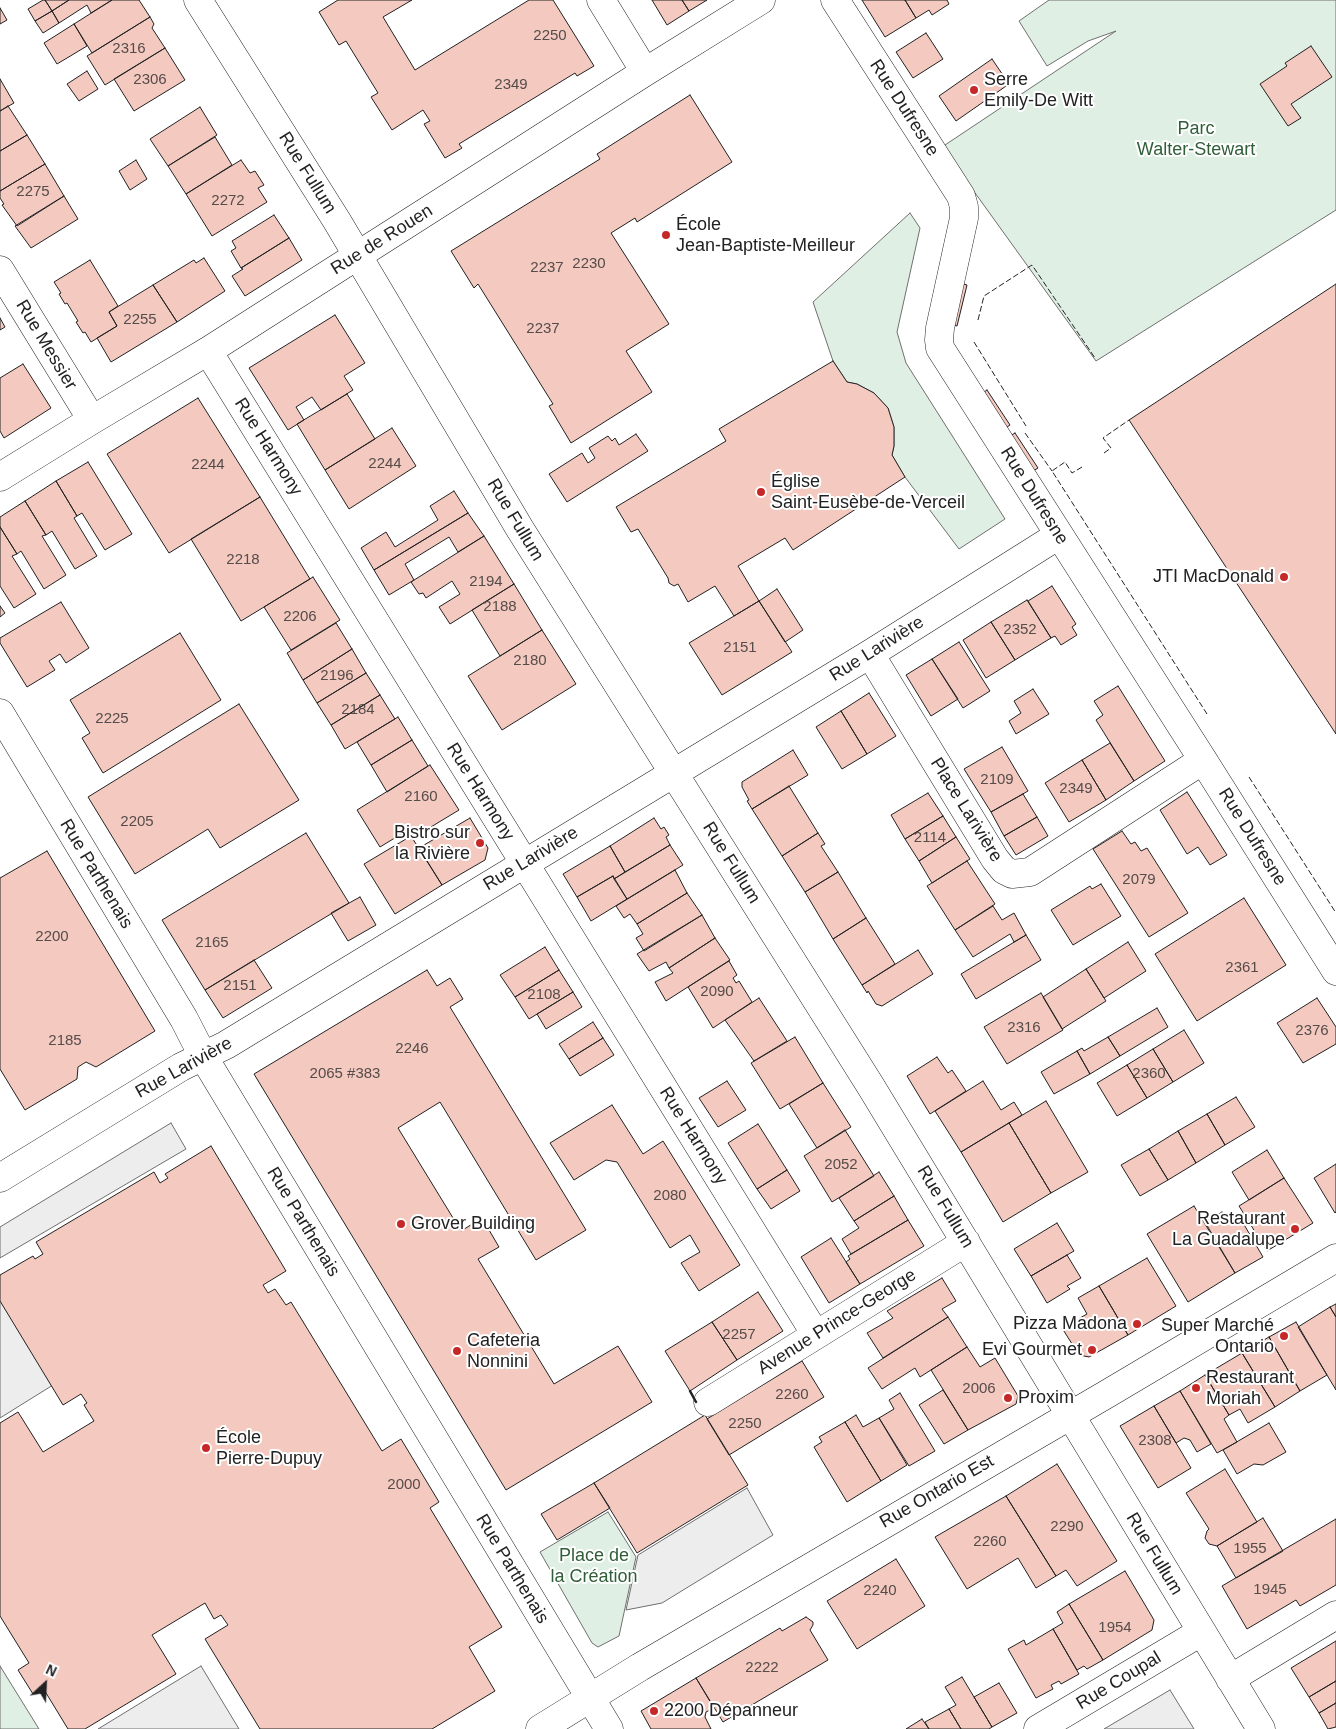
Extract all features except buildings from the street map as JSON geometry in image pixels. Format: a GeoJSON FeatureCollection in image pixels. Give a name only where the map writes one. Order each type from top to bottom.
{"type":"FeatureCollection","features":[{"type":"Feature","properties":{"kind":"street","name":"Rue Fullum"},"geometry":{"type":"LineString","coordinates":[[198,0],[337,221],[356,256],[520,529],[870,1085],[1261,1729]]}},
{"type":"Feature","properties":{"kind":"street"},"geometry":{"type":"LineString","coordinates":[[600,0],[645,72]]}},
{"type":"Feature","properties":{"kind":"street","name":"Rue de Rouen"},"geometry":{"type":"LineString","coordinates":[[0,477],[208,351],[645,72],[762,0]]}},
{"type":"Feature","properties":{"kind":"street","name":"Rue Dufresne"},"geometry":{"type":"LineString","coordinates":[[836,0],[960,196],[964,207],[964,218],[940,328],[940,348],[1204,760],[1336,971]]}},
{"type":"Feature","properties":{"kind":"street","name":"Rue Messier"},"geometry":{"type":"LineString","coordinates":[[0,270],[92,420]]}},
{"type":"Feature","properties":{"kind":"street","name":"Rue Harmony"},"geometry":{"type":"LineString","coordinates":[[208,351],[816,1335]]}},
{"type":"Feature","properties":{"kind":"street","name":"Rue Larivière"},"geometry":{"type":"LineString","coordinates":[[0,1178],[181,1067],[226,1045],[870,654],[1059,535]]}},
{"type":"Feature","properties":{"kind":"street","name":"Place Larivière"},"geometry":{"type":"LineString","coordinates":[[870,654],[995,859],[1004,870],[1012,874],[1030,872],[1204,760]]}},
{"type":"Feature","properties":{"kind":"street","name":"Rue Parthenais"},"geometry":{"type":"LineString","coordinates":[[0,713],[184,1020],[203,1056],[609,1729]]}},
{"type":"Feature","properties":{"kind":"street","name":"Avenue Prince-George"},"geometry":{"type":"LineString","coordinates":[[708,1402],[966,1242]]}},
{"type":"Feature","properties":{"kind":"street","name":"Rue Ontario Est"},"geometry":{"type":"LineString","coordinates":[[540,1729],[640,1667],[1336,1258]]}},
{"type":"Feature","properties":{"kind":"street"},"geometry":{"type":"LineString","coordinates":[[1230,1679],[1336,1615]]}},
{"type":"Feature","properties":{"kind":"street","name":"Rue Coupal"},"geometry":{"type":"LineString","coordinates":[[1038,1729],[1201,1632]]}},
{"type":"Feature","properties":{"kind":"green space","name":"Parc Walter-Stewart"},"geometry":{"type":"Polygon","coordinates":[[[1049,0],[1336,0],[1336,210],[1096,361],[942,147],[1116,31],[1088,41],[1047,66],[1019,21],[1049,0]]]}},
{"type":"Feature","properties":{"kind":"green space"},"geometry":{"type":"Polygon","coordinates":[[[910,213],[920,228],[897,332],[906,363],[1005,519],[959,549],[905,477],[892,455],[894,427],[888,408],[874,393],[857,384],[847,382],[833,361],[813,302],[910,213]]]}},
{"type":"Feature","properties":{"kind":"green space","name":"Place de la Création"},"geometry":{"type":"Polygon","coordinates":[[[608,1512],[636,1557],[619,1636],[598,1647],[592,1643],[540,1552],[608,1512]]]}},
{"type":"Feature","properties":{"kind":"green space"},"geometry":{"type":"Polygon","coordinates":[[[0,1666],[39,1729],[0,1729],[0,1666]]]}},
{"type":"Feature","properties":{"kind":"shaded area"},"geometry":{"type":"Polygon","coordinates":[[[171,1123],[186,1149],[0,1258],[0,1227],[171,1123]]]}},
{"type":"Feature","properties":{"kind":"shaded area"},"geometry":{"type":"Polygon","coordinates":[[[0,1297],[53,1385],[0,1418],[0,1297]]]}},
{"type":"Feature","properties":{"kind":"shaded area"},"geometry":{"type":"Polygon","coordinates":[[[747,1488],[773,1535],[662,1603],[626,1610],[638,1555],[747,1488]]]}},
{"type":"Feature","properties":{"kind":"shaded area"},"geometry":{"type":"Polygon","coordinates":[[[201,1666],[239,1729],[98,1729],[201,1666]]]}},
{"type":"Feature","properties":{"kind":"shaded area"},"geometry":{"type":"Polygon","coordinates":[[[1170,1690],[1194,1729],[1104,1729],[1170,1690]]]}},
{"type":"Feature","properties":{"kind":"fence"},"geometry":{"type":"LineString","coordinates":[[978,320],[984,296],[1032,265],[1095,358]]}},
{"type":"Feature","properties":{"kind":"fence"},"geometry":{"type":"LineString","coordinates":[[974,342],[1026,426]]}},
{"type":"Feature","properties":{"kind":"fence"},"geometry":{"type":"LineString","coordinates":[[1104,453],[1111,448],[1103,438],[1129,420]]}},
{"type":"Feature","properties":{"kind":"fence"},"geometry":{"type":"LineString","coordinates":[[1025,433],[1052,471]]}},
{"type":"Feature","properties":{"kind":"fence"},"geometry":{"type":"LineString","coordinates":[[1082,467],[1072,473],[1065,462],[1052,471],[1207,714]]}},
{"type":"Feature","properties":{"kind":"fence"},"geometry":{"type":"LineString","coordinates":[[1249,777],[1336,913]]}},
{"type":"Feature","properties":{"kind":"wall"},"geometry":{"type":"LineString","coordinates":[[690,1391],[696,1402]]}},
{"type":"Feature","properties":{"kind":"place","name":"Serre Emily-De Witt"},"geometry":{"type":"Point","coordinates":[974,90]}},
{"type":"Feature","properties":{"kind":"place","name":"École Jean-Baptiste-Meilleur"},"geometry":{"type":"Point","coordinates":[666,235]}},
{"type":"Feature","properties":{"kind":"place","name":"Église Saint-Eusèbe-de-Verceil"},"geometry":{"type":"Point","coordinates":[761,492]}},
{"type":"Feature","properties":{"kind":"place","name":"JTI MacDonald"},"geometry":{"type":"Point","coordinates":[1284,577]}},
{"type":"Feature","properties":{"kind":"place","name":"Bistro sur la Rivière"},"geometry":{"type":"Point","coordinates":[480,843]}},
{"type":"Feature","properties":{"kind":"place","name":"Grover Building"},"geometry":{"type":"Point","coordinates":[401,1224]}},
{"type":"Feature","properties":{"kind":"place","name":"Restaurant La Guadalupe"},"geometry":{"type":"Point","coordinates":[1295,1229]}},
{"type":"Feature","properties":{"kind":"place","name":"Pizza Madona"},"geometry":{"type":"Point","coordinates":[1137,1324]}},
{"type":"Feature","properties":{"kind":"place","name":"Super Marché Ontario"},"geometry":{"type":"Point","coordinates":[1284,1336]}},
{"type":"Feature","properties":{"kind":"place","name":"Evi Gourmet"},"geometry":{"type":"Point","coordinates":[1092,1350]}},
{"type":"Feature","properties":{"kind":"place","name":"Cafeteria Nonnini"},"geometry":{"type":"Point","coordinates":[457,1351]}},
{"type":"Feature","properties":{"kind":"place","name":"Restaurant Moriah"},"geometry":{"type":"Point","coordinates":[1196,1388]}},
{"type":"Feature","properties":{"kind":"place","name":"Proxim"},"geometry":{"type":"Point","coordinates":[1008,1398]}},
{"type":"Feature","properties":{"kind":"place","name":"École Pierre-Dupuy"},"geometry":{"type":"Point","coordinates":[206,1448]}},
{"type":"Feature","properties":{"kind":"place","name":"2200 Dépanneur"},"geometry":{"type":"Point","coordinates":[654,1711]}}]}
